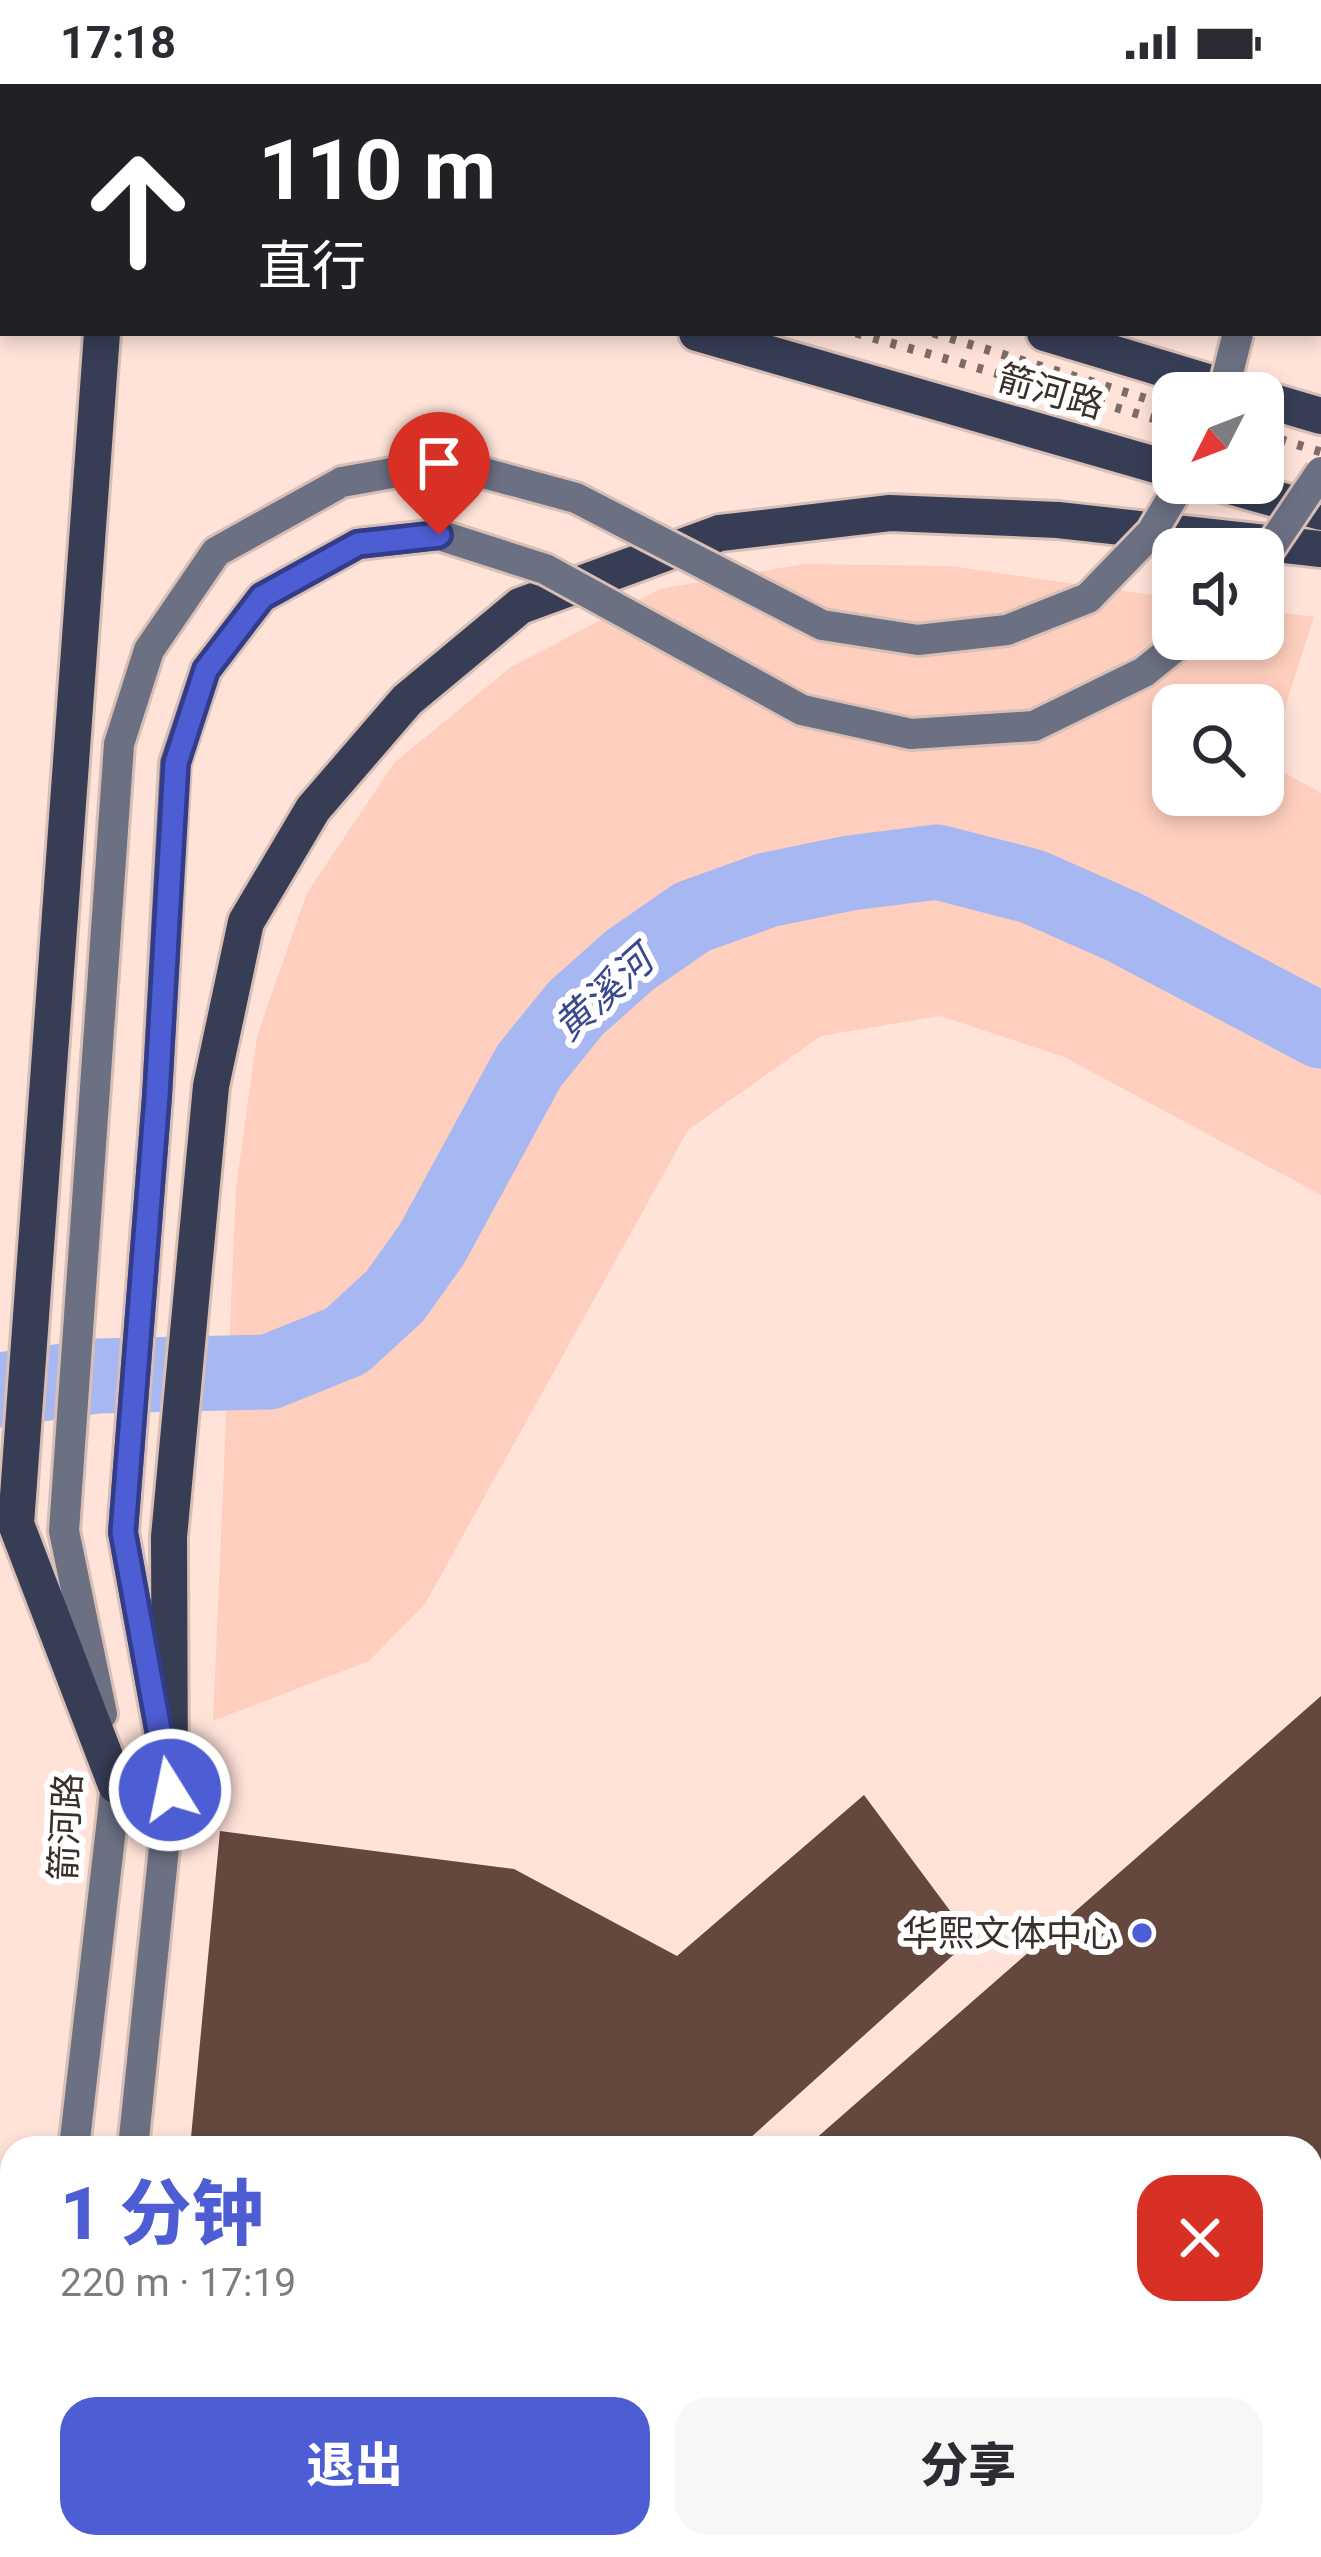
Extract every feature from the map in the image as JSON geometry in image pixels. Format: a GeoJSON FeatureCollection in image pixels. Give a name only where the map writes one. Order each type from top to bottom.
{"type":"FeatureCollection","features":[{"type":"Feature","properties":{"kind":"highway"},"geometry":{"type":"LineString","coordinates":[[102,336],[16,1524],[116,1785]]}},
{"type":"Feature","properties":{"kind":"highway","name":"箭河路"},"geometry":{"type":"LineString","coordinates":[[708,336],[1152,464]]}},
{"type":"Feature","properties":{"kind":"highway","name":"箭河路"},"geometry":{"type":"LineString","coordinates":[[1055,336],[1174,372]]}},
{"type":"Feature","properties":{"kind":"highway"},"geometry":{"type":"LineString","coordinates":[[1284,405],[1321,416]]}},
{"type":"Feature","properties":{"kind":"highway"},"geometry":{"type":"LineString","coordinates":[[1284,501],[1321,512]]}},
{"type":"Feature","properties":{"kind":"highway"},"geometry":{"type":"LineString","coordinates":[[170,1790],[170,1537],[211,1086],[246,922],[313,809],[407,700],[520,606],[720,533],[890,513],[1058,520],[1321,549]]}},
{"type":"Feature","properties":{"kind":"main road"},"geometry":{"type":"LineString","coordinates":[[1228,372],[1237,336]]}},
{"type":"Feature","properties":{"kind":"main road","name":"箭河路"},"geometry":{"type":"LineString","coordinates":[[75,2136],[116,1785],[64,1532],[119,743],[148,650],[216,552],[342,482],[447,463],[576,497],[822,625],[918,640],[1007,630],[1088,598],[1152,532],[1169,504]]}},
{"type":"Feature","properties":{"kind":"main road"},"geometry":{"type":"LineString","coordinates":[[1284,528],[1321,472]]}},
{"type":"Feature","properties":{"kind":"main road"},"geometry":{"type":"LineString","coordinates":[[134,2136],[170,1790],[123,1532],[157,1096],[176,763],[206,670],[262,597],[358,544],[439,535],[545,569],[802,710],[911,734],[1034,726],[1144,672],[1159,660]]}},
{"type":"Feature","properties":{"kind":"shaded area"},"geometry":{"type":"Polygon","coordinates":[[[804,564],[950,566],[1152,595],[1152,660],[1284,660],[1284,613],[1314,617],[1284,710],[1284,684],[1152,684],[1152,816],[1284,816],[1284,772],[1321,793],[1321,1195],[1064,1057],[940,1016],[821,1036],[688,1130],[425,1604],[369,1661],[213,1721],[236,1188],[257,1036],[307,893],[394,763],[511,667],[660,589],[804,564]]]}},
{"type":"Feature","properties":{"kind":"building"},"geometry":{"type":"Polygon","coordinates":[[[1321,1696],[1321,2136],[819,2136],[1321,1696]]]}},
{"type":"Feature","properties":{"kind":"building"},"geometry":{"type":"Polygon","coordinates":[[[864,1795],[971,1939],[752,2136],[191,2136],[220,1831],[514,1869],[677,1956],[864,1795]]]}},
{"type":"Feature","properties":{"kind":"waterway","name":"黄溪河"},"geometry":{"type":"LineString","coordinates":[[0,1390],[98,1376],[269,1372],[346,1341],[395,1296],[432,1244],[529,1066],[576,1008],[630,960],[692,917],[767,890],[937,862],[1031,886],[1124,927],[1321,1031]]}},
{"type":"Feature","properties":{"kind":"railway"},"geometry":{"type":"LineString","coordinates":[[866,336],[1152,418]]}},
{"type":"Feature","properties":{"kind":"railway"},"geometry":{"type":"LineString","coordinates":[[943,336],[1152,400]]}},
{"type":"Feature","properties":{"kind":"railway"},"geometry":{"type":"LineString","coordinates":[[1284,441],[1321,452]]}},
{"type":"Feature","properties":{"kind":"place","name":"华熙文体中心"},"geometry":{"type":"Point","coordinates":[1142,1933]}},
{"type":"Feature","properties":{"kind":"route"},"geometry":{"type":"LineString","coordinates":[[170,1790],[123,1532],[157,1096],[176,763],[206,670],[262,597],[358,544],[439,535]]}}]}
